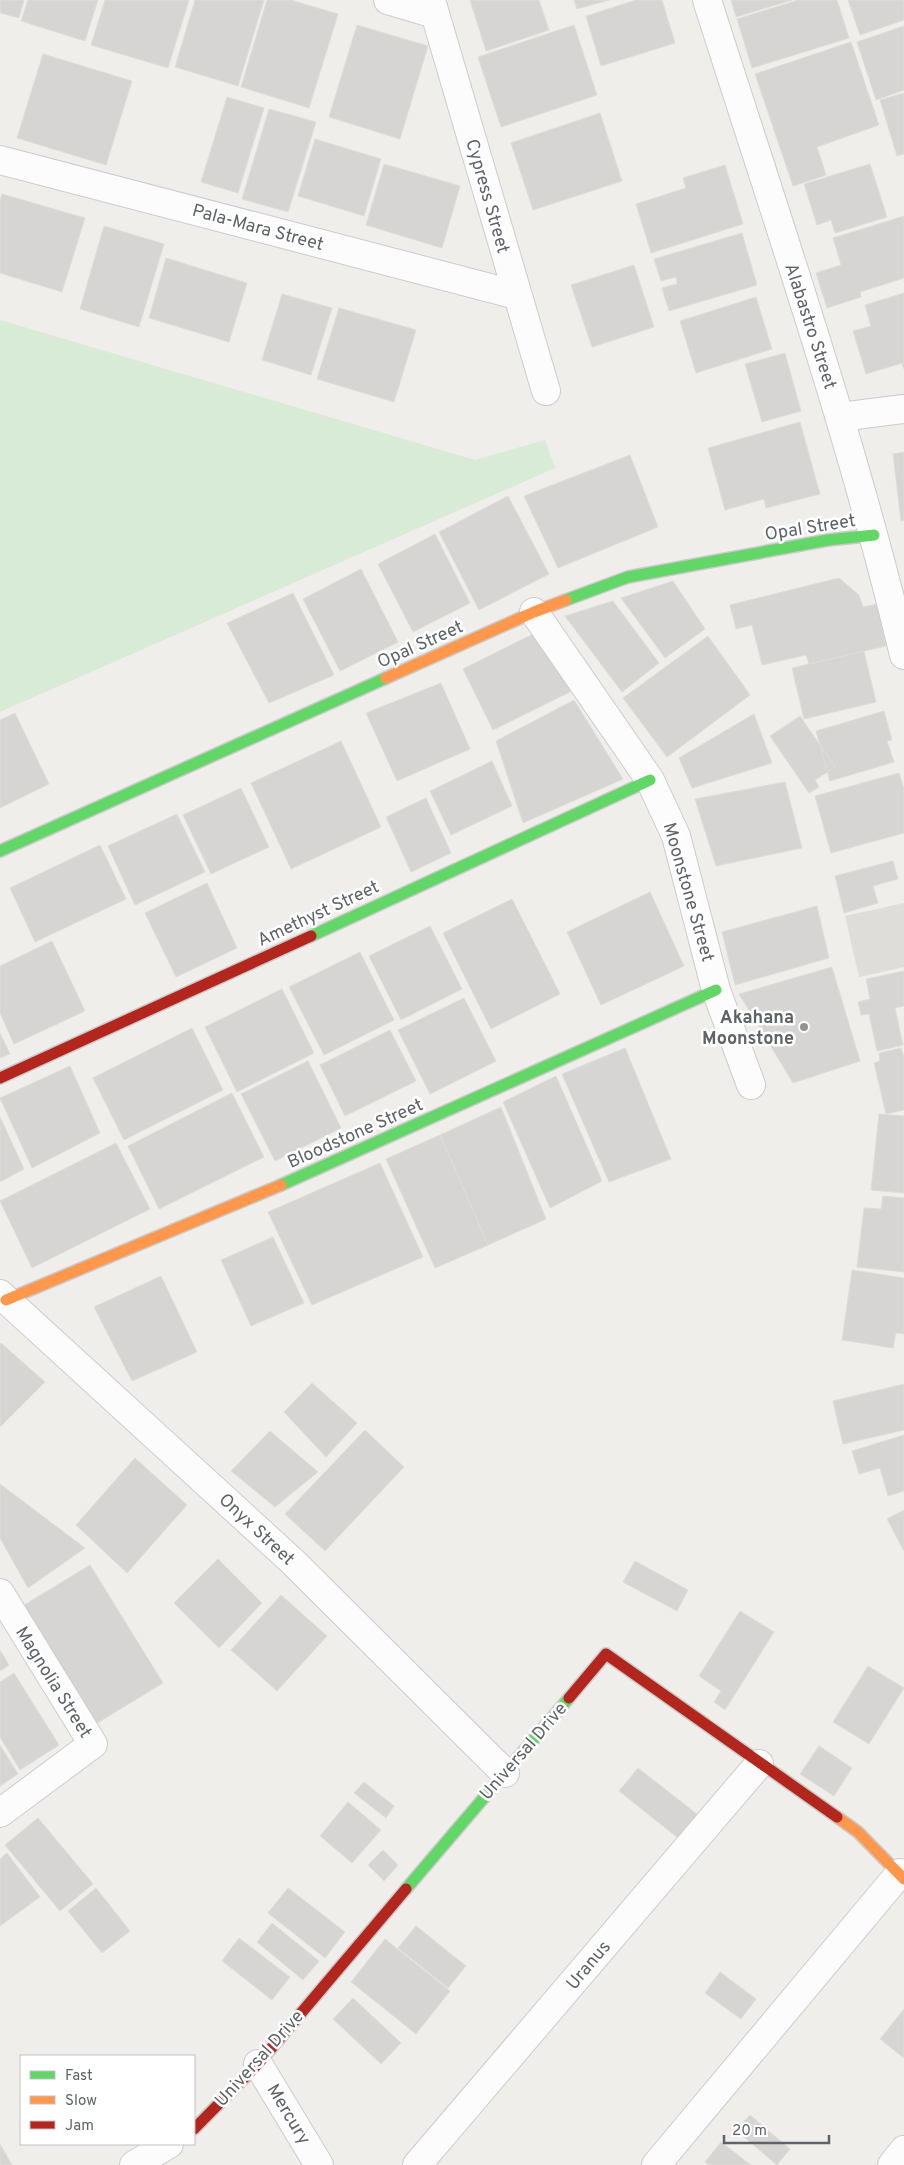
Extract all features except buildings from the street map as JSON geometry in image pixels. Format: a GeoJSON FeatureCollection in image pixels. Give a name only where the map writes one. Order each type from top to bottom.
{"type":"FeatureCollection","features":[{"type":"Feature","properties":{"kind":"street"},"geometry":{"type":"LineString","coordinates":[[388,0],[433,7]]}},
{"type":"Feature","properties":{"kind":"street","name":"Alabastro Street"},"geometry":{"type":"LineString","coordinates":[[707,0],[840,417],[874,535],[904,655]]}},
{"type":"Feature","properties":{"kind":"street","name":"Cypress Street"},"geometry":{"type":"LineString","coordinates":[[433,7],[516,295],[546,391]]}},
{"type":"Feature","properties":{"kind":"street","name":"Pala-Mara Street"},"geometry":{"type":"LineString","coordinates":[[0,160],[516,295]]}},
{"type":"Feature","properties":{"kind":"street"},"geometry":{"type":"LineString","coordinates":[[840,417],[904,409]]}},
{"type":"Feature","properties":{"kind":"street","name":"Opal Street"},"geometry":{"type":"LineString","coordinates":[[0,851],[534,612],[628,577],[828,540],[874,535]]}},
{"type":"Feature","properties":{"kind":"street","name":"Moonstone Street"},"geometry":{"type":"LineString","coordinates":[[534,612],[650,780],[676,836],[716,990],[751,1085]]}},
{"type":"Feature","properties":{"kind":"street","name":"Amethyst Street"},"geometry":{"type":"LineString","coordinates":[[0,1078],[650,780]]}},
{"type":"Feature","properties":{"kind":"street","name":"Bloodstone Street"},"geometry":{"type":"LineString","coordinates":[[3,1297],[310,1172],[716,990]]}},
{"type":"Feature","properties":{"kind":"street","name":"Onyx Street"},"geometry":{"type":"LineString","coordinates":[[3,1297],[292,1561],[506,1772]]}},
{"type":"Feature","properties":{"kind":"street","name":"Magnolia Street"},"geometry":{"type":"LineString","coordinates":[[0,1593],[93,1744],[0,1813]]}},
{"type":"Feature","properties":{"kind":"street","name":"Universal Drive"},"geometry":{"type":"LineString","coordinates":[[195,2128],[258,2064],[606,1654],[759,1764],[858,1832],[902,1876]]}},
{"type":"Feature","properties":{"kind":"street","name":"Uranus"},"geometry":{"type":"LineString","coordinates":[[417,2165],[759,1764]]}},
{"type":"Feature","properties":{"kind":"street"},"geometry":{"type":"LineString","coordinates":[[656,2165],[902,1876]]}},
{"type":"Feature","properties":{"kind":"street","name":"Mercury"},"geometry":{"type":"LineString","coordinates":[[258,2064],[320,2165]]}},
{"type":"Feature","properties":{"kind":"street"},"geometry":{"type":"LineString","coordinates":[[134,2165],[167,2145]]}},
{"type":"Feature","properties":{"kind":"street"},"geometry":{"type":"LineString","coordinates":[[892,2165],[904,2150]]}},
{"type":"Feature","properties":{"kind":"shaded area"},"geometry":{"type":"Polygon","coordinates":[[[904,903],[904,967],[859,977],[845,916],[904,903]]]}},
{"type":"Feature","properties":{"kind":"green space"},"geometry":{"type":"Polygon","coordinates":[[[0,320],[475,460],[545,440],[555,468],[0,712],[0,320]]]}},
{"type":"Feature","properties":{"kind":"traffic: fast"},"geometry":{"type":"LineString","coordinates":[[566,600],[628,577],[828,540],[874,535]]}},
{"type":"Feature","properties":{"kind":"traffic: fast"},"geometry":{"type":"LineString","coordinates":[[0,851],[386,678]]}},
{"type":"Feature","properties":{"kind":"traffic: fast"},"geometry":{"type":"LineString","coordinates":[[311,936],[650,780]]}},
{"type":"Feature","properties":{"kind":"traffic: fast"},"geometry":{"type":"LineString","coordinates":[[281,1185],[716,990]]}},
{"type":"Feature","properties":{"kind":"traffic: fast"},"geometry":{"type":"LineString","coordinates":[[406,1889],[569,1698]]}},
{"type":"Feature","properties":{"kind":"traffic: slow"},"geometry":{"type":"LineString","coordinates":[[386,678],[534,612],[566,600]]}},
{"type":"Feature","properties":{"kind":"traffic: slow"},"geometry":{"type":"LineString","coordinates":[[6,1300],[281,1185]]}},
{"type":"Feature","properties":{"kind":"traffic: slow"},"geometry":{"type":"LineString","coordinates":[[837,1817],[858,1832],[904,1879]]}},
{"type":"Feature","properties":{"kind":"traffic: jam"},"geometry":{"type":"LineString","coordinates":[[0,1078],[311,936]]}},
{"type":"Feature","properties":{"kind":"traffic: jam"},"geometry":{"type":"LineString","coordinates":[[569,1698],[606,1654],[837,1817]]}},
{"type":"Feature","properties":{"kind":"traffic: jam"},"geometry":{"type":"LineString","coordinates":[[195,2128],[258,2064],[406,1889]]}},
{"type":"Feature","properties":{"kind":"place","name":"Akahana Moonstone"},"geometry":{"type":"Point","coordinates":[804,1027]}}]}
